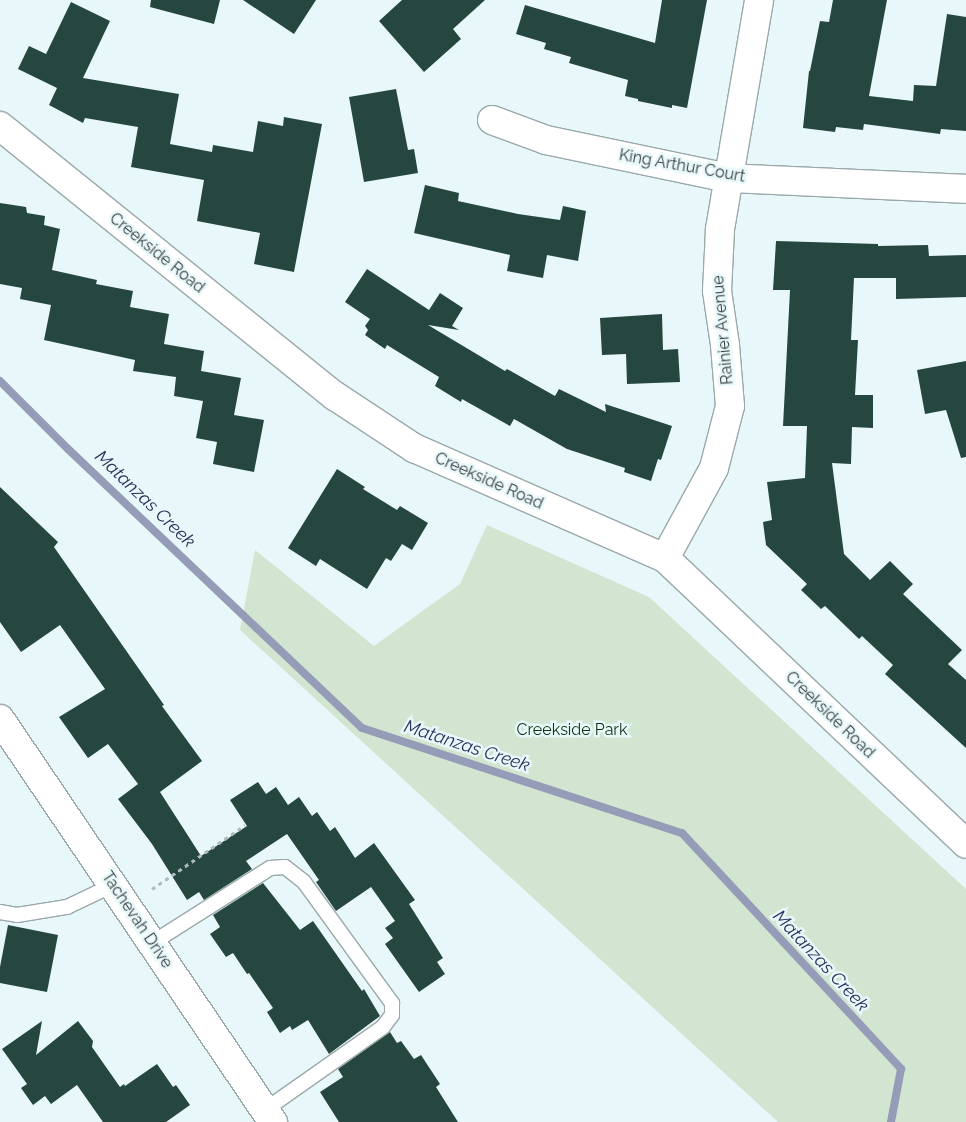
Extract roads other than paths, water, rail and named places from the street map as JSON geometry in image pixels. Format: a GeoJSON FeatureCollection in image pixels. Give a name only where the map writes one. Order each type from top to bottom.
{"type":"FeatureCollection","features":[{"type":"Feature","properties":{"kind":"street","name":"Rainier Avenue"},"geometry":{"type":"LineString","coordinates":[[665,558],[714,468],[730,406],[725,345],[717,291],[720,229],[759,0]]}},
{"type":"Feature","properties":{"kind":"street","name":"King Arthur Court"},"geometry":{"type":"LineString","coordinates":[[492,120],[546,140],[728,178],[966,189]]}},
{"type":"Feature","properties":{"kind":"street","name":"Creekside Road"},"geometry":{"type":"LineString","coordinates":[[0,126],[336,396],[414,448],[665,558],[966,844]]}},
{"type":"Feature","properties":{"kind":"street","name":"Tachevah Drive"},"geometry":{"type":"LineString","coordinates":[[0,719],[269,1116]]}},
{"type":"Feature","properties":{"kind":"lane"},"geometry":{"type":"LineString","coordinates":[[152,943],[270,868],[285,867],[304,882],[392,1003],[392,1015],[383,1027],[269,1116]]}},
{"type":"Feature","properties":{"kind":"lane"},"geometry":{"type":"LineString","coordinates":[[0,912],[17,915],[67,908],[113,885]]}},
{"type":"Feature","properties":{"kind":"waterway","name":"Matanzas Creek"},"geometry":{"type":"LineString","coordinates":[[0,381],[68,449],[362,728],[682,833],[901,1069],[891,1122]]}},
{"type":"Feature","properties":{"kind":"park label","name":"Creekside Park"},"geometry":{"type":"Point","coordinates":[572,730]}}]}
